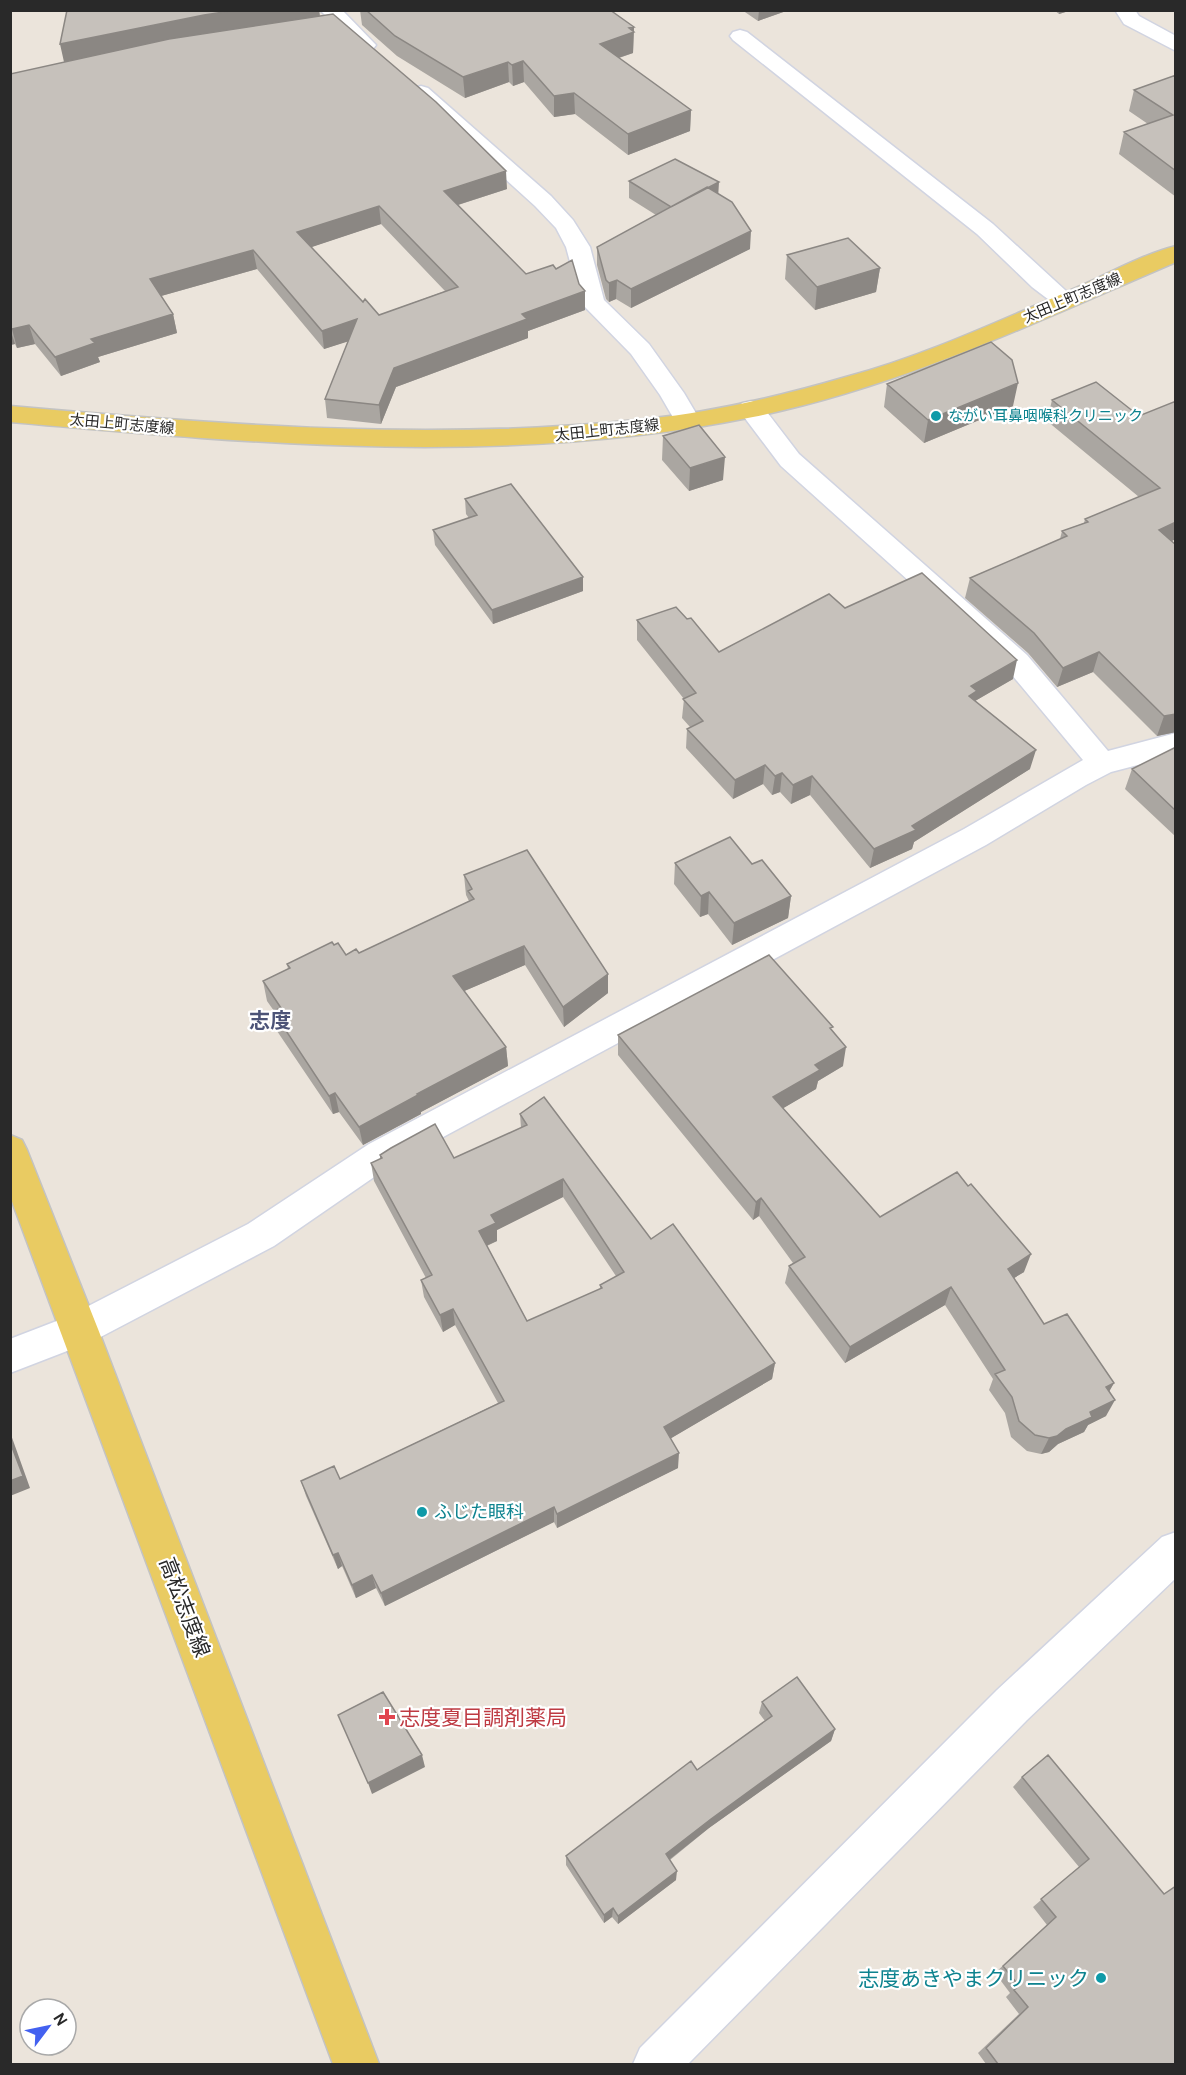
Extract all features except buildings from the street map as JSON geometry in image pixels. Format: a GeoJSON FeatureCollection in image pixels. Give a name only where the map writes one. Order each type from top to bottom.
{"type":"FeatureCollection","features":[{"type":"Feature","properties":{"kind":"main road","name":"太田上町志度線"},"geometry":{"type":"LineString","coordinates":[[10,414],[161,427],[396,441],[556,436],[687,420],[751,409],[857,382],[984,336],[1176,253]]}},
{"type":"Feature","properties":{"kind":"main road","name":"高松志度線"},"geometry":{"type":"LineString","coordinates":[[10,1150],[80,1329],[356,2064]]}},
{"type":"Feature","properties":{"kind":"street"},"geometry":{"type":"LineString","coordinates":[[1125,10],[1131,20],[1176,45]]}},
{"type":"Feature","properties":{"kind":"street"},"geometry":{"type":"LineString","coordinates":[[330,20],[384,60]]}},
{"type":"Feature","properties":{"kind":"street"},"geometry":{"type":"LineString","coordinates":[[740,36],[985,229],[1040,282],[1065,301]]}},
{"type":"Feature","properties":{"kind":"street"},"geometry":{"type":"LineString","coordinates":[[401,75],[485,148],[565,225],[578,247],[593,302],[640,349],[672,393],[687,420]]}},
{"type":"Feature","properties":{"kind":"street"},"geometry":{"type":"LineString","coordinates":[[751,409],[790,460],[1017,662],[1102,763]]}},
{"type":"Feature","properties":{"kind":"street"},"geometry":{"type":"LineString","coordinates":[[10,1356],[80,1329],[261,1235],[381,1154],[965,843],[1102,763],[1176,744]]}},
{"type":"Feature","properties":{"kind":"street"},"geometry":{"type":"LineString","coordinates":[[656,2064],[1012,1705],[1176,1551]]}},
{"type":"Feature","properties":{"kind":"place","name":"ながい耳鼻咽喉科クリニック"},"geometry":{"type":"Point","coordinates":[936,416]}},
{"type":"Feature","properties":{"kind":"place","name":"ふじた眼科"},"geometry":{"type":"Point","coordinates":[422,1512]}},
{"type":"Feature","properties":{"kind":"place","name":"志度夏目調剤薬局"},"geometry":{"type":"Point","coordinates":[387,1717]}},
{"type":"Feature","properties":{"kind":"place","name":"志度あきやまクリニック"},"geometry":{"type":"Point","coordinates":[1101,1978]}},
{"type":"Feature","properties":{"kind":"district","name":"志度"},"geometry":{"type":"Point","coordinates":[270,1020]}}]}
